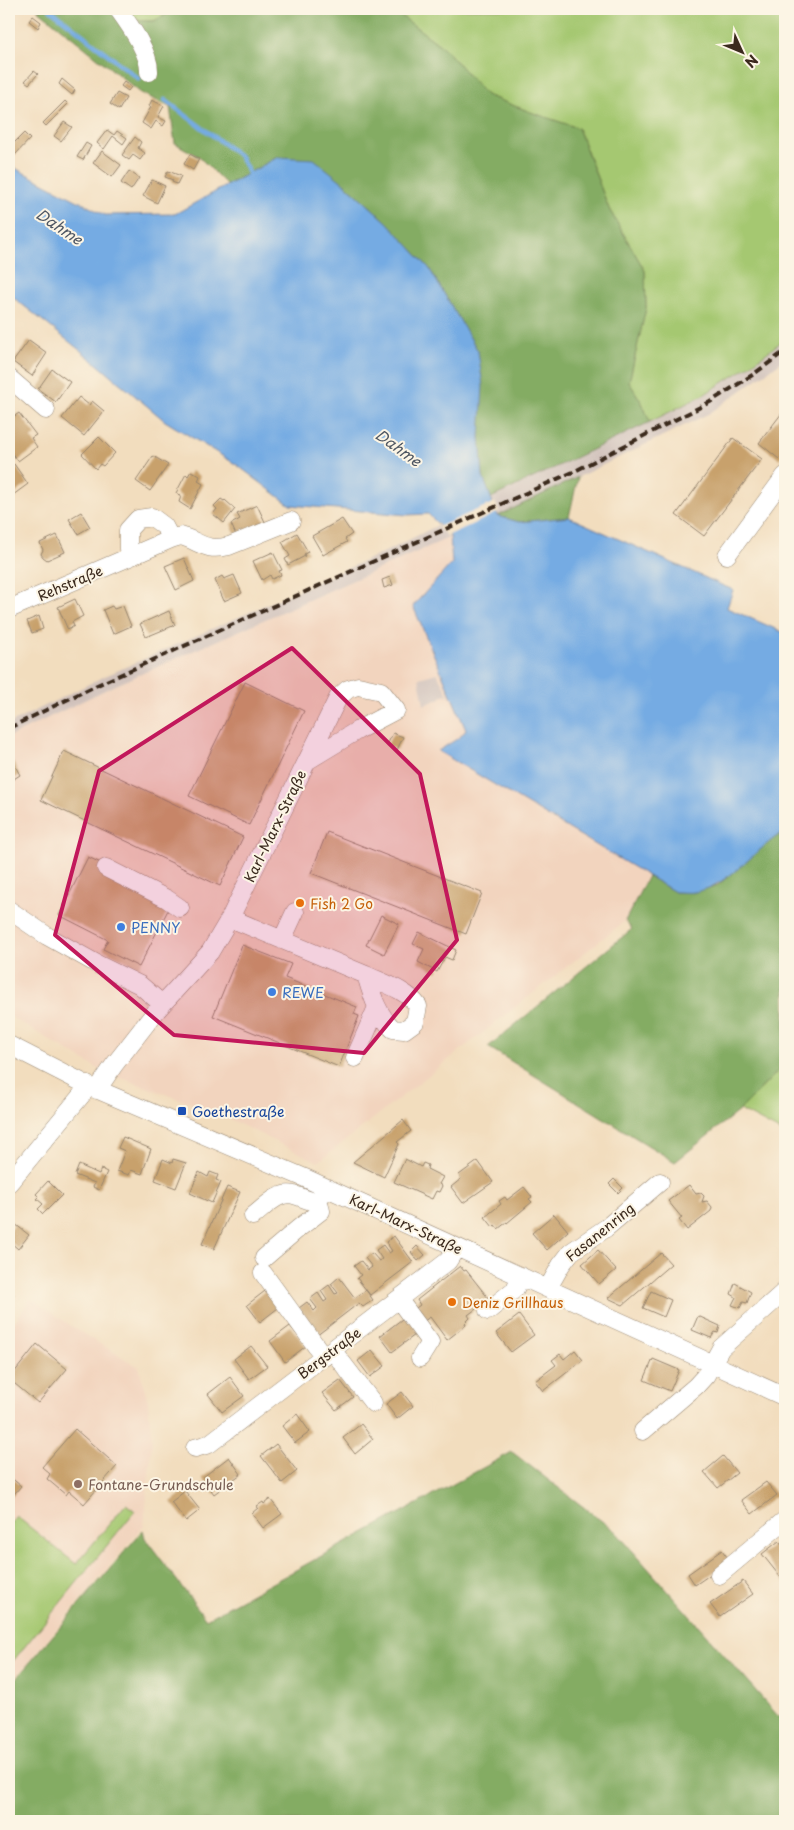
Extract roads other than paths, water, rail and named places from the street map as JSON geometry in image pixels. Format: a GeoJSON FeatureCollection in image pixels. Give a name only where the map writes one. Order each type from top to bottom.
{"type":"FeatureCollection","features":[{"type":"Feature","properties":{"kind":"street"},"geometry":{"type":"LineString","coordinates":[[118,9],[140,42],[150,66],[149,72]]}},
{"type":"Feature","properties":{"kind":"street"},"geometry":{"type":"LineString","coordinates":[[9,378],[46,410]]}},
{"type":"Feature","properties":{"kind":"street"},"geometry":{"type":"LineString","coordinates":[[727,555],[785,476]]}},
{"type":"Feature","properties":{"kind":"street"},"geometry":{"type":"LineString","coordinates":[[131,556],[128,549],[128,530],[138,519],[152,517],[164,526],[170,539]]}},
{"type":"Feature","properties":{"kind":"street","name":"Rehstraße"},"geometry":{"type":"LineString","coordinates":[[9,609],[170,539],[181,536],[208,548],[219,549],[291,521]]}},
{"type":"Feature","properties":{"kind":"street","name":"Karl-Marx-Straße"},"geometry":{"type":"LineString","coordinates":[[93,1088],[114,1065],[162,1004],[210,952],[230,918],[338,698],[348,689],[358,686],[382,691],[396,710],[358,730],[308,761]]}},
{"type":"Feature","properties":{"kind":"street"},"geometry":{"type":"LineString","coordinates":[[106,868],[167,898],[180,908]]}},
{"type":"Feature","properties":{"kind":"street"},"geometry":{"type":"LineString","coordinates":[[9,900],[13,912],[55,940],[140,985],[162,1004]]}},
{"type":"Feature","properties":{"kind":"street"},"geometry":{"type":"LineString","coordinates":[[282,940],[295,912]]}},
{"type":"Feature","properties":{"kind":"street"},"geometry":{"type":"LineString","coordinates":[[230,918],[366,975],[407,995],[418,1006],[415,1022],[404,1030],[393,1029],[384,1021],[366,975]]}},
{"type":"Feature","properties":{"kind":"street"},"geometry":{"type":"LineString","coordinates":[[355,1058],[377,1007]]}},
{"type":"Feature","properties":{"kind":"street","name":"Karl-Marx-Straße"},"geometry":{"type":"LineString","coordinates":[[9,1045],[93,1088],[209,1136],[321,1195],[456,1248],[521,1276],[785,1397]]}},
{"type":"Feature","properties":{"kind":"street"},"geometry":{"type":"LineString","coordinates":[[9,1183],[93,1088]]}},
{"type":"Feature","properties":{"kind":"street","name":"Fasanenring"},"geometry":{"type":"LineString","coordinates":[[548,1288],[571,1252],[606,1228],[660,1182]]}},
{"type":"Feature","properties":{"kind":"street"},"geometry":{"type":"LineString","coordinates":[[253,1216],[284,1194],[292,1194],[310,1201],[321,1195]]}},
{"type":"Feature","properties":{"kind":"street"},"geometry":{"type":"LineString","coordinates":[[321,1195],[321,1211],[298,1228],[263,1266],[328,1354],[373,1403]]}},
{"type":"Feature","properties":{"kind":"street","name":"Bergstraße"},"geometry":{"type":"LineString","coordinates":[[195,1448],[209,1444],[399,1300],[448,1261],[456,1248]]}},
{"type":"Feature","properties":{"kind":"street"},"geometry":{"type":"LineString","coordinates":[[488,1311],[515,1289],[521,1276]]}},
{"type":"Feature","properties":{"kind":"street"},"geometry":{"type":"LineString","coordinates":[[643,1432],[696,1386],[706,1376],[721,1348],[785,1291]]}},
{"type":"Feature","properties":{"kind":"street"},"geometry":{"type":"LineString","coordinates":[[399,1300],[430,1342],[420,1358]]}},
{"type":"Feature","properties":{"kind":"street"},"geometry":{"type":"LineString","coordinates":[[719,1576],[785,1520]]}},
{"type":"Feature","properties":{"kind":"water","name":"Dahme"},"geometry":{"type":"Polygon","coordinates":[[[278,157],[314,159],[387,222],[429,268],[478,351],[483,386],[480,437],[483,477],[498,516],[519,522],[569,517],[733,590],[727,608],[785,633],[785,831],[731,875],[707,888],[695,892],[675,892],[438,751],[460,737],[466,730],[413,606],[452,563],[450,536],[428,514],[407,515],[290,505],[237,465],[165,421],[9,294],[9,165],[105,215],[175,214],[278,157]]]}},
{"type":"Feature","properties":{"kind":"waterway"},"geometry":{"type":"LineString","coordinates":[[50,9],[139,79]]}},
{"type":"Feature","properties":{"kind":"waterway"},"geometry":{"type":"LineString","coordinates":[[165,100],[240,156],[251,178]]}},
{"type":"Feature","properties":{"kind":"railway"},"geometry":{"type":"LineString","coordinates":[[9,728],[95,686],[573,472],[710,402],[754,374],[785,351]]}},
{"type":"Feature","properties":{"kind":"place","name":"Fish 2 Go"},"geometry":{"type":"Point","coordinates":[300,903]}},
{"type":"Feature","properties":{"kind":"place","name":"PENNY"},"geometry":{"type":"Point","coordinates":[121,927]}},
{"type":"Feature","properties":{"kind":"place","name":"REWE"},"geometry":{"type":"Point","coordinates":[272,992]}},
{"type":"Feature","properties":{"kind":"place","name":"Goethestraße"},"geometry":{"type":"Point","coordinates":[182,1111]}},
{"type":"Feature","properties":{"kind":"place","name":"Deniz Grillhaus"},"geometry":{"type":"Point","coordinates":[452,1302]}},
{"type":"Feature","properties":{"kind":"place","name":"Fontane-Grundschule"},"geometry":{"type":"Point","coordinates":[78,1484]}}]}
